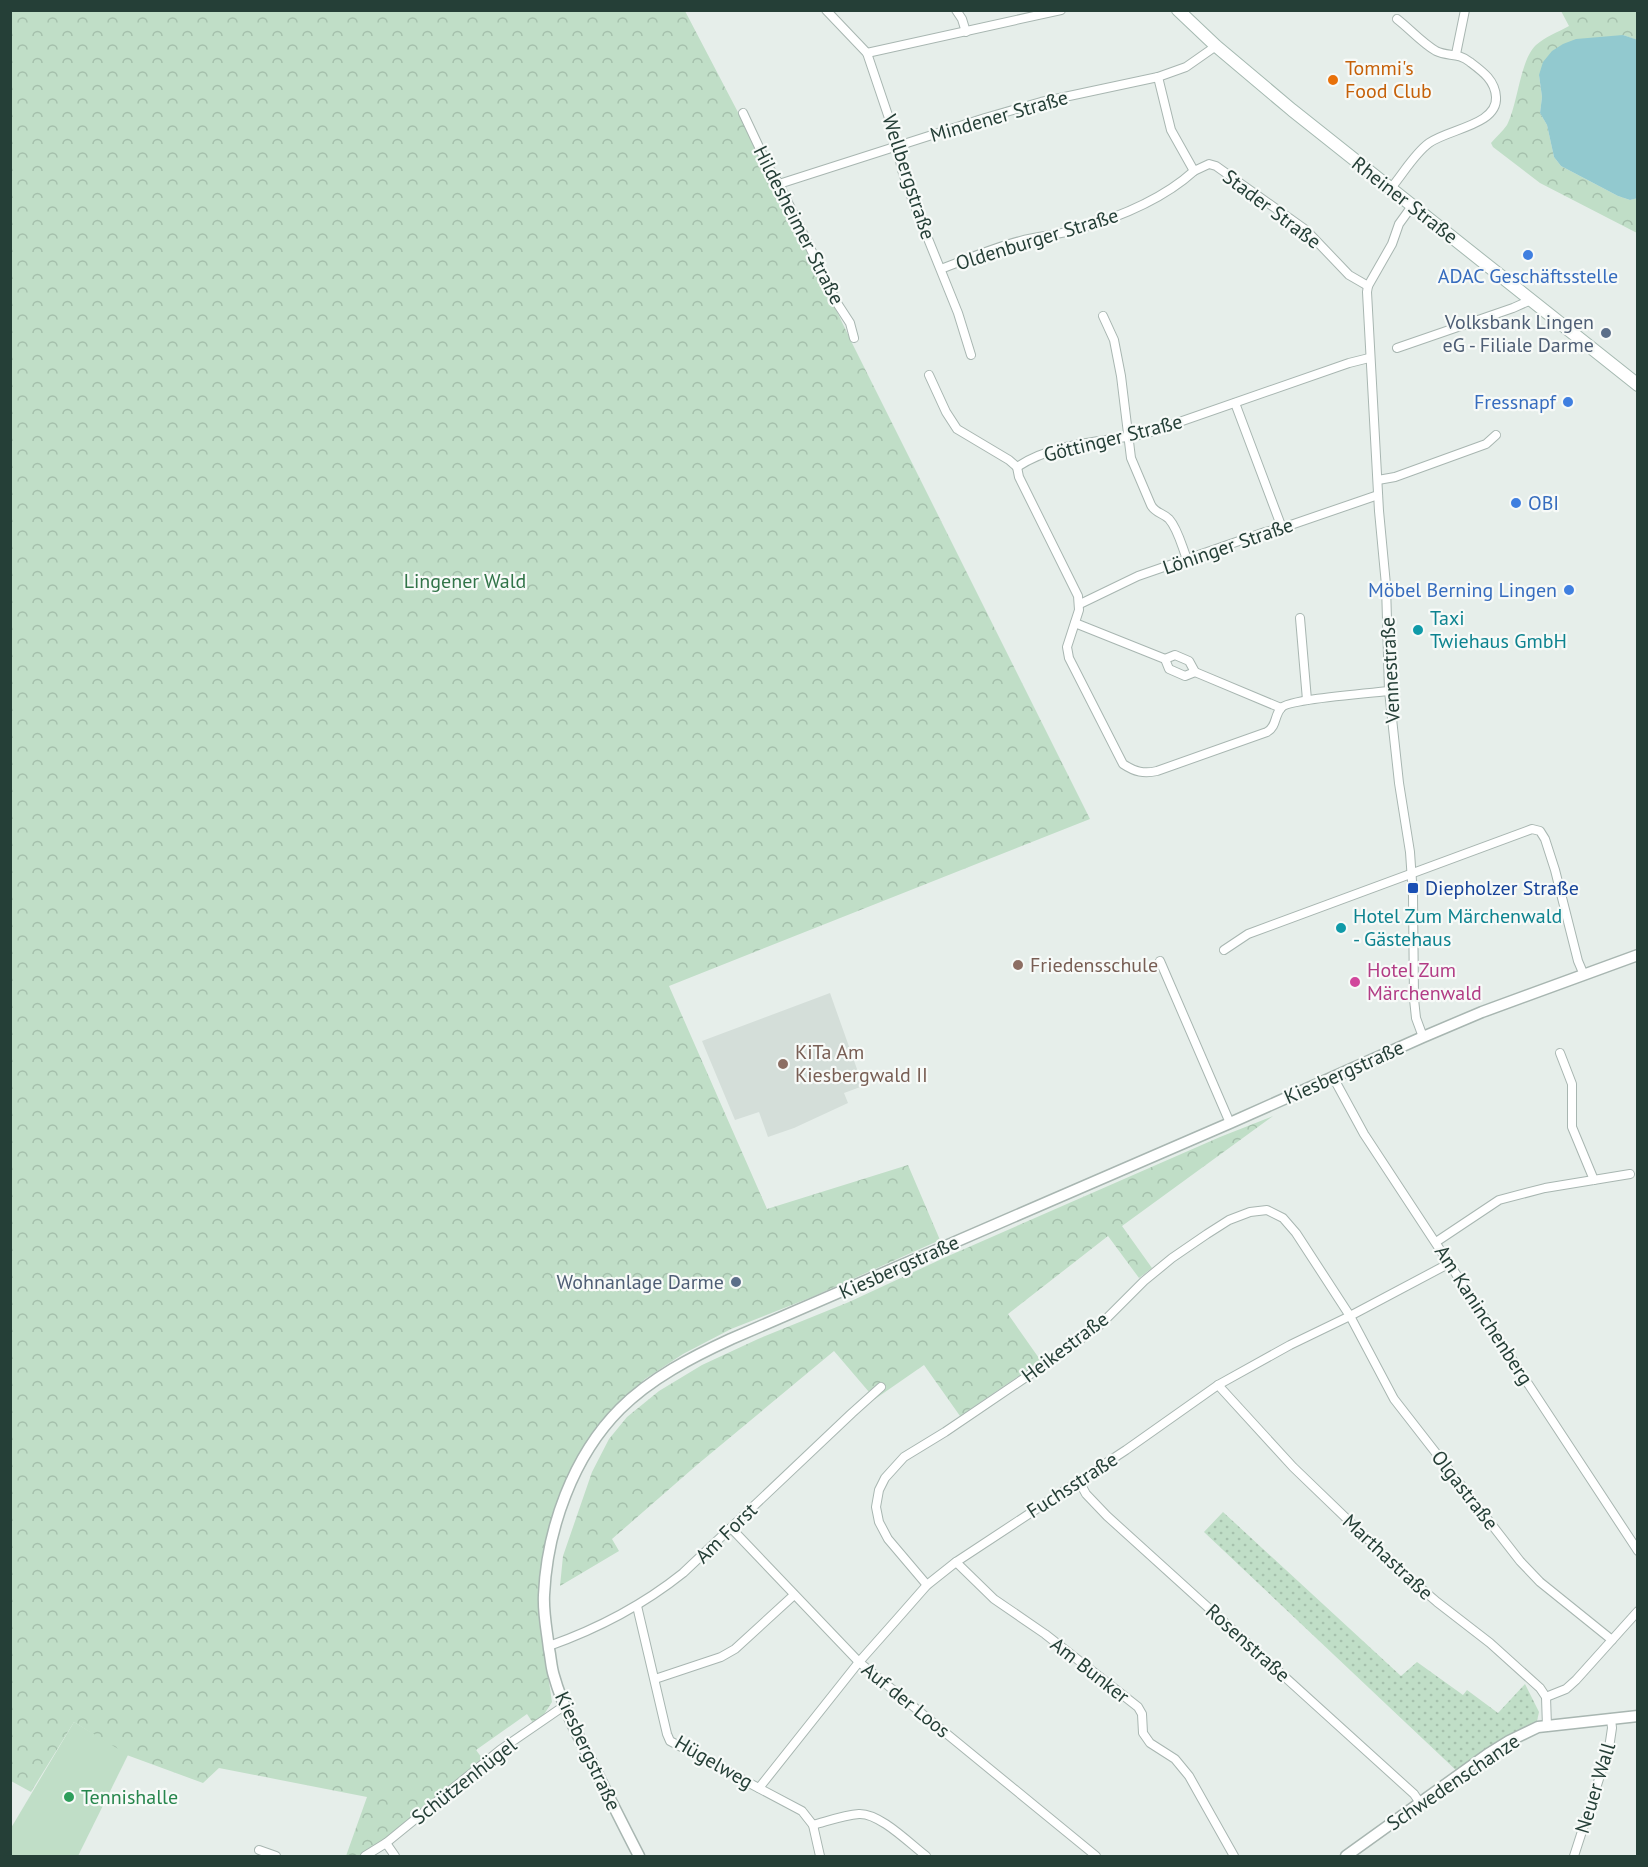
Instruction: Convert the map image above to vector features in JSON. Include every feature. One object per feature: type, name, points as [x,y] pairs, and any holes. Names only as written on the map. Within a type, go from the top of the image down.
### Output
[{"type":"main road","name":"Rheiner Straße","points":[[1178,10],[1216,46],[1292,110],[1638,385]]},
{"type":"street","name":"Wellbergstraße","points":[[826,10],[867,53],[897,146],[902,170],[958,313],[971,355]]},
{"type":"street","points":[[956,10],[966,32]]},
{"type":"street","points":[[867,53],[1061,10]]},
{"type":"street","points":[[1456,54],[1465,10]]},
{"type":"street","points":[[1391,188],[1428,144],[1442,135],[1480,121],[1490,114],[1496,104],[1493,83],[1470,61],[1456,54],[1438,52],[1397,19]]},
{"type":"street","name":"Mindener Straße","points":[[779,183],[1041,102],[1158,77],[1186,67],[1216,46]]},
{"type":"street","name":"Stader Straße","points":[[1158,77],[1171,130],[1194,171],[1209,165],[1216,166],[1306,230],[1349,274],[1368,286]]},
{"type":"street","name":"Hildesheimer Straße","points":[[743,113],[837,303],[849,322],[854,338]]},
{"type":"street","name":"Oldenburger Straße","points":[[941,269],[1004,245],[1074,230],[1122,214],[1152,201],[1194,171]]},
{"type":"street","name":"Vennestraße","points":[[1412,206],[1402,219],[1367,292],[1369,358],[1386,585],[1389,691],[1412,873],[1414,999],[1416,1018],[1423,1037]]},
{"type":"street","points":[[1397,348],[1531,300]]},
{"type":"street","points":[[1103,316],[1114,340],[1131,458],[1153,509],[1167,516],[1172,522],[1187,559]]},
{"type":"street","name":"Göttinger Straße","points":[[929,375],[946,412],[957,429],[1017,467],[1035,457],[1059,449],[1114,437],[1145,434],[1369,358]]},
{"type":"street","points":[[1235,403],[1282,528]]},
{"type":"street","points":[[1378,480],[1395,477],[1486,444],[1496,435]]},
{"type":"street","points":[[1017,467],[1019,477],[1078,596],[1080,604],[1067,647],[1068,658],[1123,764],[1131,770],[1147,774],[1268,732],[1273,728],[1281,708]]},
{"type":"street","name":"Löninger Straße","points":[[1080,604],[1138,576],[1265,531],[1282,528],[1378,495]]},
{"type":"street","points":[[1300,618],[1307,700]]},
{"type":"street","points":[[1075,623],[1165,659],[1175,655],[1189,661],[1195,672],[1281,708],[1307,700],[1389,691]]},
{"type":"street","points":[[1165,659],[1168,669],[1185,676],[1195,672]]},
{"type":"street","points":[[1224,950],[1248,934],[1532,829],[1540,831],[1545,839],[1578,961],[1584,975]]},
{"type":"street","name":"Kiesbergstraße","points":[[639,1857],[564,1706],[553,1674],[544,1622],[543,1595],[548,1553],[559,1514],[573,1476],[594,1441],[620,1409],[688,1359],[731,1339],[1482,1012],[1638,955]]},
{"type":"street","points":[[1160,961],[1230,1123]]},
{"type":"street","points":[[1560,1053],[1572,1084],[1572,1127],[1594,1180]]},
{"type":"street","name":"Am Kaninchenberg","points":[[1333,1077],[1364,1134],[1638,1551]]},
{"type":"street","points":[[1436,1242],[1499,1200],[1545,1188],[1630,1174]]},
{"type":"street","name":"Heikestraße","points":[[927,1585],[888,1539],[879,1522],[876,1507],[879,1490],[885,1478],[904,1457],[945,1432],[1100,1325],[1144,1281],[1229,1220],[1250,1212],[1267,1210],[1283,1218],[1296,1233],[1350,1316]]},
{"type":"street","name":"Fuchsstraße","points":[[759,1788],[859,1662],[927,1585],[956,1562],[1218,1385],[1290,1345],[1450,1263]]},
{"type":"street","name":"Olgastraße","points":[[1350,1316],[1394,1399],[1520,1561],[1540,1582],[1612,1640]]},
{"type":"street","name":"Marthastraße","points":[[1218,1385],[1293,1467],[1401,1570],[1522,1671],[1546,1697]]},
{"type":"street","name":"Am Forst","points":[[549,1646],[576,1636],[637,1606],[660,1591],[683,1573],[881,1387]]},
{"type":"street","name":"Rosenstraße","points":[[1079,1481],[1086,1494],[1107,1516],[1414,1794],[1420,1803]]},
{"type":"street","name":"Auf der Loos","points":[[730,1528],[859,1662],[1096,1857]]},
{"type":"street","name":"Am Bunker","points":[[956,1562],[994,1599],[1045,1634],[1138,1707],[1142,1714],[1143,1733],[1150,1743],[1175,1759],[1189,1776],[1234,1857]]},
{"type":"street","points":[[655,1679],[721,1657],[743,1642],[794,1595]]},
{"type":"street","name":"Hügelweg","points":[[637,1606],[670,1741],[802,1811],[813,1826]]},
{"type":"street","points":[[1547,1727],[1546,1697],[1566,1689],[1638,1611]]},
{"type":"street","name":"Schützenhügel","points":[[365,1857],[386,1843],[500,1750],[564,1706]]},
{"type":"street","name":"Schwedenschanze","points":[[1346,1857],[1509,1741],[1538,1727],[1638,1716]]},
{"type":"street","name":"Neuer Wall","points":[[1574,1857],[1609,1748],[1611,1719]]},
{"type":"street","points":[[820,1857],[813,1826],[861,1814],[885,1823],[926,1857]]},
{"type":"street","points":[[386,1843],[395,1857]]},
{"type":"street","points":[[259,1850],[276,1857]]},
{"type":"shaded area","name":"KiTa Am Kiesbergwald II","points":[[830,993],[863,1086],[844,1093],[848,1103],[794,1128],[768,1137],[759,1112],[735,1120],[702,1041]]},
{"type":"green space","name":"Lingener Wald","points":[[11,11],[685,11],[775,183],[853,345],[1090,819],[669,986],[767,1209],[908,1165],[940,1240],[812,1297],[731,1329],[683,1354],[645,1379],[615,1406],[589,1441],[561,1504],[540,1621],[552,1702],[543,1716],[533,1723],[527,1714],[476,1750],[482,1758],[398,1831],[363,1856],[346,1856],[367,1797],[219,1768],[203,1783],[124,1754],[74,1722],[31,1792],[11,1781]]},
{"type":"green space","points":[[1561,11],[1637,11],[1637,40],[1623,35],[1539,75],[1542,97],[1540,113],[1547,125],[1554,157],[1561,166],[1618,196],[1630,200],[1637,198],[1637,233],[1540,183],[1493,147],[1491,143],[1507,125],[1511,116],[1526,61],[1531,52],[1543,40],[1569,26]]},
{"type":"green space","points":[[1273,1116],[1122,1226],[1152,1268],[1139,1278],[1108,1236],[1008,1314],[1041,1361],[960,1416],[924,1365],[875,1399],[834,1351],[612,1539],[619,1551],[560,1586],[563,1556],[592,1472],[609,1439],[627,1417],[659,1391],[702,1365],[758,1339],[849,1302],[946,1257]]},
{"type":"green space","points":[[1223,1512],[1401,1676],[1417,1662],[1463,1695],[1467,1690],[1498,1713],[1525,1684],[1539,1712],[1537,1721],[1527,1732],[1459,1773],[1204,1532]]},
{"type":"green space","name":"Tennishalle","points":[[74,1722],[128,1755],[78,1856],[11,1856],[11,1828]]},
{"type":"water","points":[[1623,35],[1638,40],[1638,198],[1630,200],[1561,166],[1554,157],[1547,125],[1540,113],[1542,97],[1539,75],[1543,62],[1552,51],[1576,39]]},
{"type":"place","name":"Tommi's Food Club","points":[[1333,80]]},
{"type":"place","name":"ADAC Geschäftsstelle","points":[[1528,255]]},
{"type":"place","name":"Volksbank Lingen eG - Filiale Darme","points":[[1606,333]]},
{"type":"place","name":"Fressnapf","points":[[1568,402]]},
{"type":"place","name":"OBI","points":[[1516,503]]},
{"type":"place","name":"Möbel Berning Lingen","points":[[1569,590]]},
{"type":"place","name":"Taxi Twiehaus GmbH","points":[[1418,630]]},
{"type":"place","name":"Diepholzer Straße","points":[[1413,888]]},
{"type":"place","name":"Hotel Zum Märchenwald - Gästehaus","points":[[1341,928]]},
{"type":"place","name":"Friedensschule","points":[[1018,965]]},
{"type":"place","name":"Hotel Zum Märchenwald","points":[[1355,982]]},
{"type":"place","name":"KiTa Am Kiesbergwald II","points":[[783,1064]]},
{"type":"place","name":"Wohnanlage Darme","points":[[736,1282]]},
{"type":"place","name":"Tennishalle","points":[[69,1797]]}]
